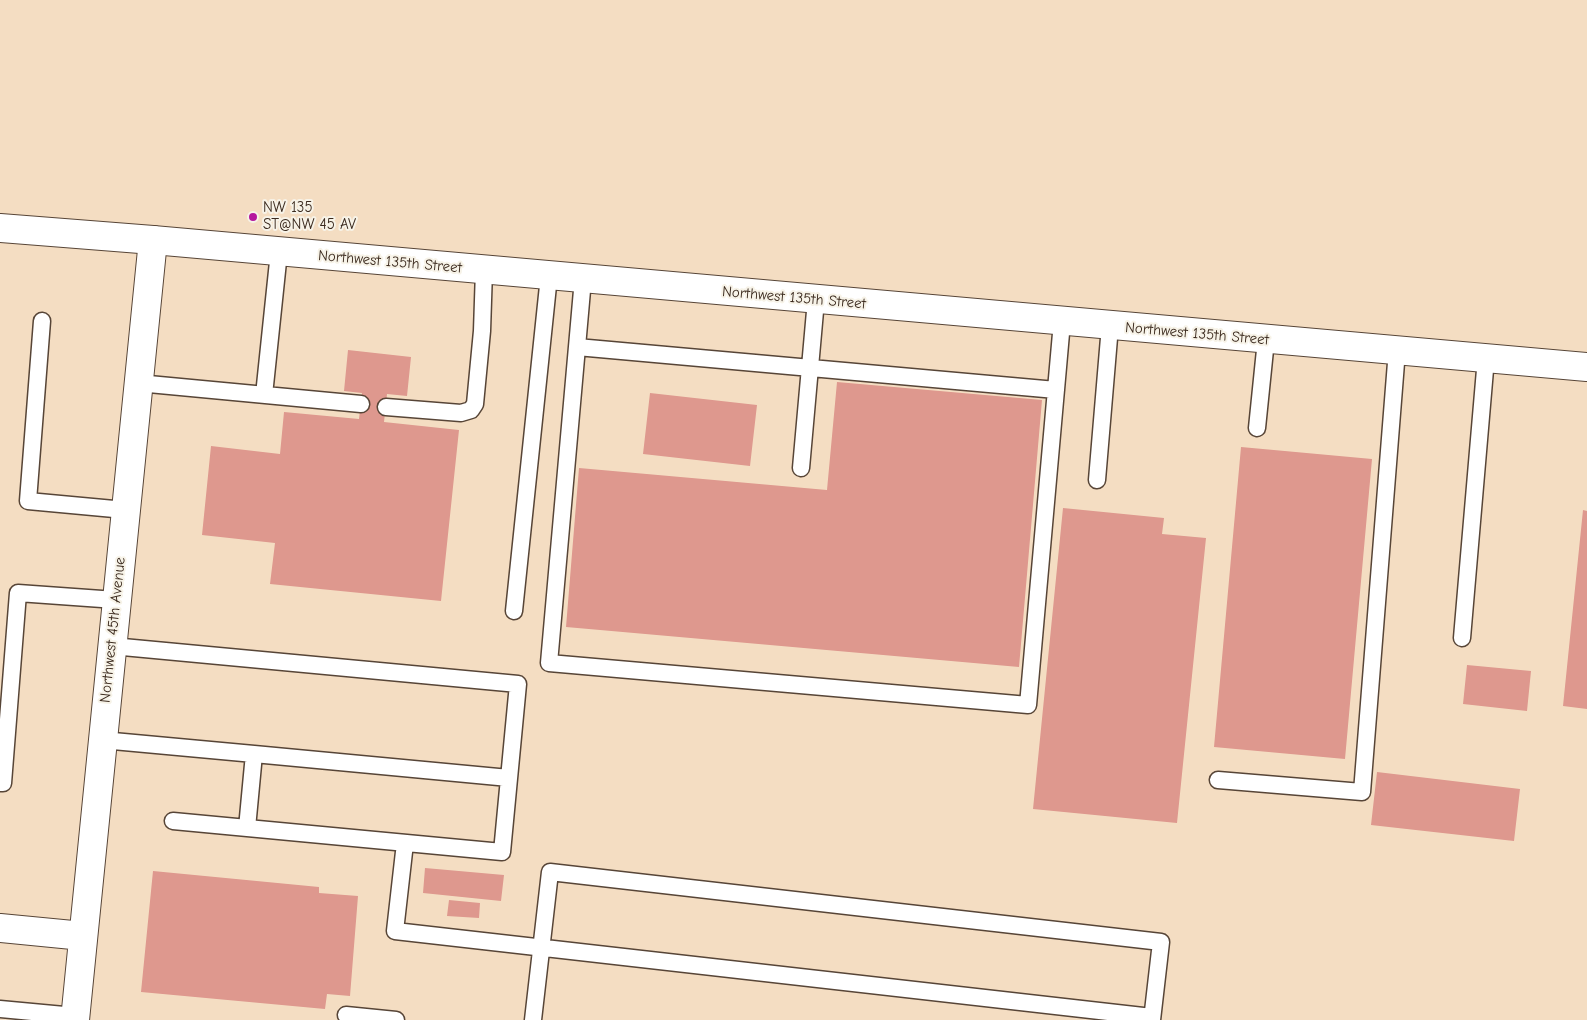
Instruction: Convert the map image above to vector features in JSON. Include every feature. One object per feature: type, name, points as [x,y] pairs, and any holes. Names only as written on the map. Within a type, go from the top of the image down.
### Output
[{"type":"main road","name":"Northwest 135th Street","points":[[0,228],[1587,367]]},
{"type":"main road","name":"Northwest 45th Avenue","points":[[75,1018],[154,240]]},
{"type":"main road","points":[[0,928],[83,936]]},
{"type":"lane","points":[[264,395],[279,252]]},
{"type":"lane","points":[[386,406],[461,413],[471,410],[475,404],[482,331],[484,270]]},
{"type":"lane","points":[[514,611],[549,276]]},
{"type":"lane","points":[[583,279],[549,663],[1028,705],[1062,322]]},
{"type":"lane","points":[[801,468],[816,300]]},
{"type":"lane","points":[[42,321],[28,501],[126,510]]},
{"type":"lane","points":[[1097,480],[1110,326]]},
{"type":"lane","points":[[1257,428],[1266,340]]},
{"type":"lane","points":[[577,347],[1056,390]]},
{"type":"lane","points":[[1218,780],[1362,792],[1396,350]]},
{"type":"lane","points":[[1462,638],[1486,358]]},
{"type":"lane","points":[[138,383],[361,404]]},
{"type":"lane","points":[[0,783],[3,784],[18,593],[116,600]]},
{"type":"lane","points":[[112,646],[518,684],[502,852],[173,821]]},
{"type":"lane","points":[[102,740],[509,778]]},
{"type":"lane","points":[[247,828],[254,754]]},
{"type":"lane","points":[[405,843],[395,930],[541,948],[1152,1019],[1161,942],[550,872],[541,948],[533,1020]]},
{"type":"lane","points":[[0,1009],[75,1018]]},
{"type":"lane","points":[[346,1015],[396,1020]]},
{"type":"building","points":[[348,350],[411,357],[407,396],[387,394],[384,422],[459,430],[441,601],[270,584],[275,543],[202,535],[211,446],[280,454],[284,412],[359,419],[362,393],[344,391]]},
{"type":"building","points":[[837,382],[1042,400],[1019,667],[566,627],[579,468],[827,490]]},
{"type":"building","points":[[650,393],[757,405],[750,466],[643,454]]},
{"type":"building","points":[[1241,447],[1372,459],[1345,759],[1214,747]]},
{"type":"building","points":[[1063,508],[1164,518],[1162,534],[1206,538],[1177,823],[1033,809]]},
{"type":"building","points":[[1583,510],[1587,511],[1587,709],[1563,706]]},
{"type":"building","points":[[1467,665],[1531,671],[1527,711],[1463,704]]},
{"type":"building","points":[[1377,772],[1520,789],[1514,841],[1371,825]]},
{"type":"building","points":[[425,868],[504,875],[501,901],[423,893]]},
{"type":"building","points":[[153,871],[319,887],[319,893],[358,896],[350,996],[327,994],[325,1009],[141,992]]},
{"type":"building","points":[[449,900],[480,903],[479,918],[447,916]]},
{"type":"place","name":"NW 135 ST@NW 45 AV","points":[[253,217]]}]
